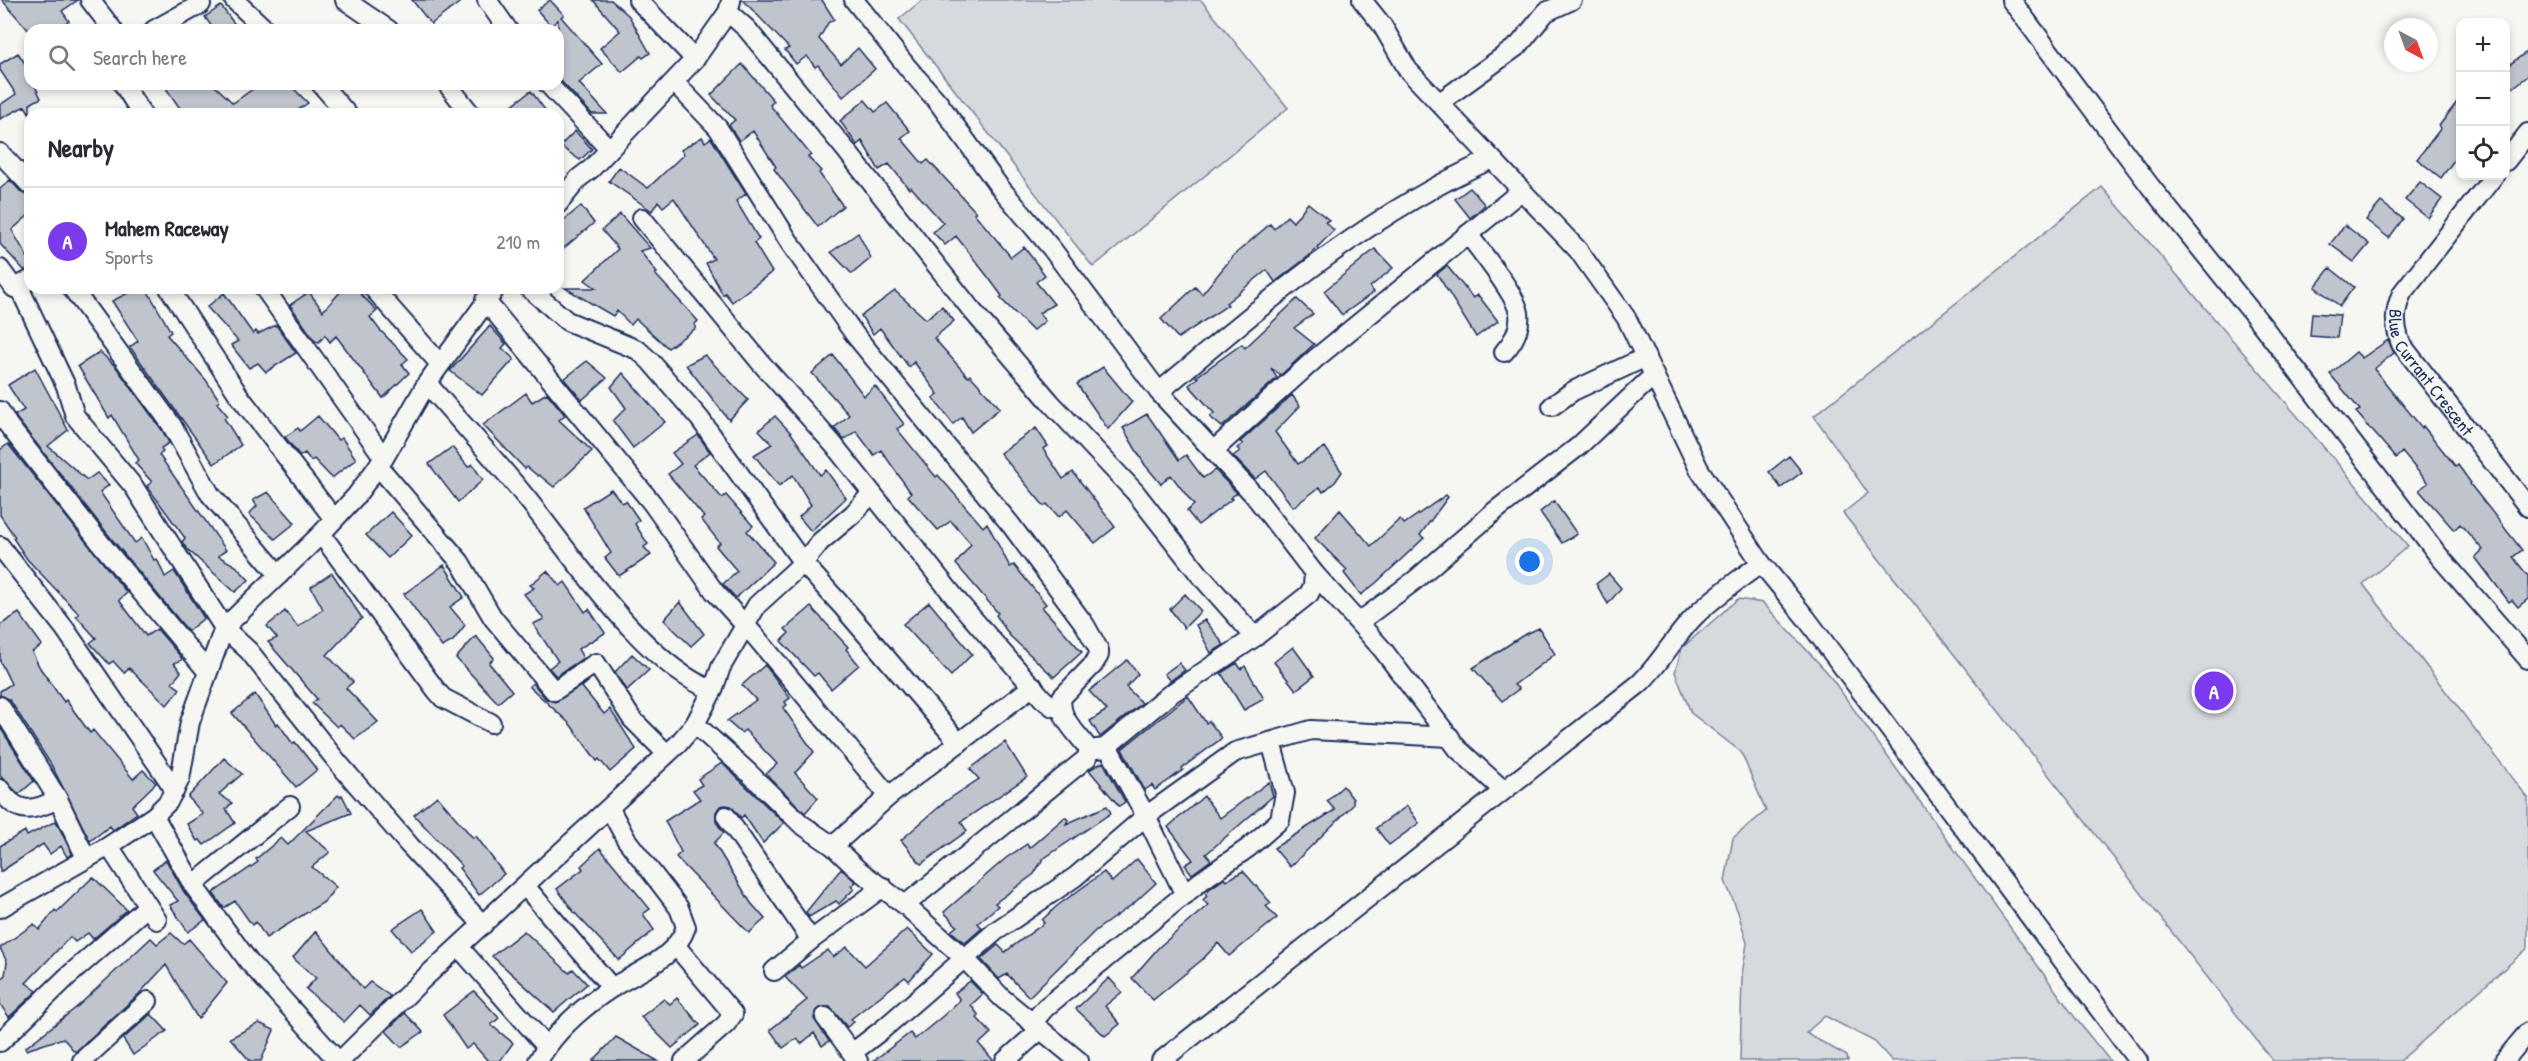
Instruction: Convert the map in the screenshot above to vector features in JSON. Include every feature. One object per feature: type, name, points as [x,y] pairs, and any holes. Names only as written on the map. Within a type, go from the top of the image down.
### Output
[{"type":"street","points":[[90,0],[108,24]]},
{"type":"street","points":[[234,0],[260,24]]},
{"type":"street","points":[[345,0],[380,24]]},
{"type":"street","points":[[487,0],[504,24]]},
{"type":"street","points":[[638,0],[695,59]]},
{"type":"street","points":[[854,0],[938,102],[998,185],[1052,249],[1159,392],[1254,495],[1314,573],[1359,622],[1458,749],[1503,790]]},
{"type":"street","points":[[1362,0],[1382,25],[1408,70],[1578,250],[1628,319],[1699,469],[1761,563],[1806,618],[2138,1061]]},
{"type":"street","points":[[1440,102],[1519,45],[1546,12],[1572,0]]},
{"type":"street","points":[[2011,0],[2150,186],[2262,325],[2439,556],[2528,659]]},
{"type":"street","points":[[164,24],[202,1]]},
{"type":"street","points":[[564,197],[579,178],[591,169],[695,59],[730,6],[970,308],[1051,403],[1135,492],[1200,575],[1255,636]]},
{"type":"street","points":[[674,81],[718,128],[790,243],[855,335],[1011,525],[1085,625],[1100,655],[1062,697],[1063,715],[1097,749],[1146,816],[1185,895]]},
{"type":"street","points":[[127,90],[138,108]]},
{"type":"street","points":[[326,90],[342,108]]},
{"type":"street","points":[[452,90],[466,108]]},
{"type":"street","points":[[554,90],[609,149]]},
{"type":"street","points":[[2510,155],[2528,133]]},
{"type":"street","points":[[0,153],[24,179]]},
{"type":"street","points":[[1159,392],[1257,310],[1358,233],[1437,184],[1492,159]]},
{"type":"street","name":"Blue Currant Crescent","points":[[2491,180],[2402,293],[2397,305],[2395,323],[2402,344],[2528,507]]},
{"type":"street","points":[[1213,451],[1315,359],[1521,191]]},
{"type":"street","points":[[642,218],[761,363],[833,444],[961,605],[1049,704],[1061,708]]},
{"type":"street","points":[[1468,234],[1508,291],[1519,312],[1516,335],[1504,352]]},
{"type":"street","points":[[0,269],[14,288],[24,284]]},
{"type":"street","points":[[28,294],[66,386],[75,416],[134,487],[224,628],[249,651],[340,765],[483,925]]},
{"type":"street","points":[[76,294],[171,424],[210,494],[279,574]]},
{"type":"street","points":[[173,294],[240,397],[334,519]]},
{"type":"street","points":[[268,294],[381,462],[460,562],[493,618],[554,691],[596,663],[632,719],[667,754]]},
{"type":"street","points":[[378,294],[440,364]]},
{"type":"street","points":[[0,908],[109,846],[154,816],[168,802],[180,780],[190,722],[224,628],[321,534],[356,496],[381,462],[427,383],[490,294],[652,503],[714,591],[744,627],[755,636],[889,796]]},
{"type":"street","points":[[536,294],[567,321],[638,350],[650,361],[700,419],[803,563],[959,743]]},
{"type":"street","points":[[1552,406],[1573,391],[1646,357]]},
{"type":"street","points":[[1359,622],[1414,581],[1495,511],[1579,446],[1654,375]]},
{"type":"street","points":[[427,383],[527,499],[607,601],[652,649],[682,675],[699,685],[714,690]]},
{"type":"street","points":[[0,411],[102,545],[207,670]]},
{"type":"street","points":[[154,816],[193,885],[249,962],[339,1061],[667,754],[695,724],[714,690],[721,667],[757,605],[803,563],[820,543],[853,514],[871,494]]},
{"type":"street","points":[[321,534],[443,698],[490,723]]},
{"type":"street","points":[[0,546],[65,628],[175,790]]},
{"type":"street","points":[[1161,1061],[1639,684],[1660,662],[1675,638],[1696,615],[1761,563]]},
{"type":"street","points":[[905,905],[1097,749],[1169,695],[1255,636],[1309,594],[1313,586],[1314,573]]},
{"type":"street","points":[[833,846],[889,796],[1033,686]]},
{"type":"street","points":[[0,706],[58,799],[86,858]]},
{"type":"street","points":[[695,724],[801,824],[833,846],[857,869],[905,905],[964,958],[1002,998],[1079,1061]]},
{"type":"street","points":[[825,1017],[855,1057],[883,1029],[996,932],[1075,877],[1146,816],[1234,752],[1311,730],[1450,737]]},
{"type":"street","points":[[1005,1061],[1036,1026],[1046,1007],[1185,895],[1248,848],[1280,820],[1285,793],[1271,742]]},
{"type":"street","points":[[0,789],[7,799],[19,808],[42,807],[58,799]]},
{"type":"street","points":[[193,885],[290,806]]},
{"type":"street","points":[[459,947],[542,1054],[564,1027],[612,988],[676,946],[686,927],[684,917],[662,883],[626,839],[610,809]]},
{"type":"street","points":[[726,816],[812,940]]},
{"type":"street","points":[[0,1042],[75,969],[153,913],[109,846]]},
{"type":"street","points":[[525,886],[612,988]]},
{"type":"street","points":[[774,971],[883,887]]},
{"type":"street","points":[[676,946],[733,1014],[726,1024],[684,1061]]},
{"type":"street","points":[[82,1061],[148,1001]]},
{"type":"street","points":[[2504,1061],[2528,1032]]},
{"type":"shaded area","points":[[922,0],[1201,0],[1288,108],[1093,267],[899,19]]},
{"type":"shaded area","points":[[2102,187],[2408,546],[2363,584],[2528,798],[2528,948],[2400,1061],[2273,1061],[1843,513],[1868,493],[1814,416]]},
{"type":"shaded area","points":[[1738,599],[1763,603],[1827,672],[2076,1019],[2110,1061],[1936,1061],[1934,1059],[1892,1061],[1875,1042],[1825,1016],[1806,1033],[1847,1056],[1848,1061],[1740,1061],[1742,975],[1747,943],[1738,912],[1725,881],[1733,838],[1766,811],[1741,752],[1691,713],[1675,672],[1682,648]]},
{"type":"building","points":[[2,0],[78,0],[62,11],[69,21],[64,24],[24,25]]},
{"type":"building","points":[[412,0],[463,0],[431,24]]},
{"type":"building","points":[[550,0],[564,15],[561,17],[602,64],[579,83],[607,114],[592,114],[564,84],[564,24],[558,24],[558,20],[549,24],[537,10]]},
{"type":"building","points":[[593,0],[611,0],[629,16],[650,53],[643,58],[641,56],[622,72],[600,48],[620,31]]},
{"type":"building","points":[[743,0],[822,0],[834,19],[828,23],[819,39],[841,64],[858,48],[875,69],[843,97],[818,65],[815,67],[807,56],[796,64],[785,50],[789,48]]},
{"type":"building","points":[[221,6],[234,24],[210,24],[205,17]]},
{"type":"building","points":[[2528,51],[2528,76],[2510,90],[2510,72],[2510,64]]},
{"type":"building","points":[[18,53],[24,62],[24,90],[37,90],[41,98],[30,104],[30,108],[25,106],[0,119],[0,105],[16,94],[0,70],[0,64]]},
{"type":"building","points":[[742,64],[774,101],[770,105],[811,155],[808,157],[821,171],[819,173],[843,206],[818,227],[774,169],[776,167],[753,131],[739,141],[729,125],[735,120],[711,95]]},
{"type":"building","points":[[167,90],[219,90],[233,103],[251,90],[295,90],[308,103],[301,108],[180,108]]},
{"type":"building","points":[[531,91],[544,108],[508,108]]},
{"type":"building","points":[[865,100],[875,112],[887,103],[910,131],[901,138],[923,164],[928,160],[976,212],[974,213],[1011,257],[1024,247],[1045,275],[1036,282],[1054,304],[1039,313],[1045,321],[1033,331],[1000,298],[1002,296],[956,236],[945,245],[933,232],[943,223],[911,187],[909,189],[889,164],[879,170],[862,141],[857,145],[840,121]]},
{"type":"building","points":[[2456,103],[2456,157],[2441,178],[2417,159],[2441,128],[2439,126]]},
{"type":"building","points":[[575,131],[592,149],[580,160],[564,149],[564,142]]},
{"type":"building","points":[[702,137],[705,142],[711,138],[746,194],[736,201],[759,239],[754,243],[772,272],[732,302],[725,293],[723,295],[706,263],[714,259],[674,198],[663,207],[658,201],[652,211],[609,181],[619,167],[648,188],[684,154],[681,150]]},
{"type":"building","points":[[10,180],[24,194],[24,219],[12,230],[24,251],[24,270],[0,244],[0,189]]},
{"type":"building","points":[[2420,182],[2442,199],[2428,218],[2405,200]]},
{"type":"building","points":[[1470,188],[1485,205],[1470,218],[1455,199]]},
{"type":"building","points":[[2381,202],[2403,219],[2389,238],[2366,220]]},
{"type":"building","points":[[1308,203],[1329,220],[1325,222],[1334,230],[1309,256],[1275,282],[1267,270],[1226,303],[1228,305],[1178,338],[1161,319],[1195,287],[1202,294],[1234,255],[1270,224],[1274,229],[1287,216],[1293,222]]},
{"type":"building","points":[[581,206],[594,223],[564,248],[564,220]]},
{"type":"building","points":[[620,214],[650,248],[640,251],[657,273],[655,274],[698,321],[694,325],[696,328],[668,348],[636,319],[631,325],[617,311],[613,316],[565,288],[596,288],[585,280],[618,249],[602,230]]},
{"type":"building","points":[[2345,225],[2369,244],[2354,262],[2330,244]]},
{"type":"building","points":[[858,233],[871,258],[852,274],[831,252]]},
{"type":"building","points":[[1375,249],[1393,268],[1370,287],[1374,292],[1342,315],[1324,291]]},
{"type":"building","points":[[1447,266],[1473,298],[1478,295],[1498,321],[1476,337],[1437,274]]},
{"type":"building","points":[[2330,268],[2354,287],[2340,306],[2315,287]]},
{"type":"building","points":[[895,291],[926,319],[942,306],[954,321],[934,338],[968,377],[970,375],[1000,408],[971,432],[962,417],[953,424],[933,398],[938,394],[914,362],[909,367],[880,328],[873,334],[861,316]]},
{"type":"building","points":[[126,294],[149,294],[171,332],[167,335],[206,380],[220,401],[217,403],[228,416],[224,418],[241,445],[214,464],[130,347],[138,341],[112,301]]},
{"type":"building","points":[[225,294],[253,334],[256,331],[258,334],[276,325],[296,353],[266,372],[258,363],[249,368],[231,345],[238,341],[207,307]]},
{"type":"building","points":[[306,294],[310,294],[323,311],[339,294],[361,294],[377,311],[370,317],[408,359],[402,364],[409,373],[383,398],[336,336],[330,342],[325,335],[319,342],[315,341],[290,305]]},
{"type":"building","points":[[1297,299],[1313,314],[1294,328],[1314,344],[1281,375],[1271,368],[1277,378],[1222,427],[1210,417],[1214,413],[1189,385],[1198,378],[1196,377],[1242,344],[1245,348]]},
{"type":"building","points":[[2312,313],[2340,315],[2337,338],[2310,336]]},
{"type":"building","points":[[490,326],[506,344],[502,348],[514,359],[482,395],[450,371]]},
{"type":"building","points":[[2388,340],[2394,353],[2374,369],[2456,467],[2458,465],[2470,484],[2522,550],[2513,557],[2528,576],[2528,599],[2518,607],[2512,600],[2509,602],[2475,557],[2483,550],[2460,524],[2454,530],[2419,490],[2428,483],[2402,452],[2396,458],[2356,412],[2360,410],[2330,374],[2356,352],[2362,358]]},
{"type":"building","points":[[100,352],[116,367],[162,430],[169,443],[161,448],[163,452],[159,455],[226,550],[218,556],[236,566],[249,580],[235,592],[182,542],[185,538],[147,486],[152,482],[135,463],[139,460],[112,415],[109,418],[78,366]]},
{"type":"building","points":[[705,355],[748,400],[729,420],[686,365]]},
{"type":"building","points":[[833,355],[864,396],[875,386],[904,424],[897,429],[936,477],[938,475],[983,527],[987,523],[1010,567],[1014,565],[1046,604],[1042,607],[1082,652],[1054,677],[1010,636],[996,615],[998,613],[956,564],[971,544],[951,521],[938,530],[908,496],[911,493],[881,450],[874,455],[856,431],[844,440],[834,428],[849,415],[812,373]]},
{"type":"building","points":[[587,361],[607,378],[582,400],[564,379]]},
{"type":"building","points":[[1103,367],[1132,402],[1108,429],[1077,384]]},
{"type":"building","points":[[35,368],[68,430],[48,446],[87,480],[97,473],[109,485],[100,492],[135,543],[142,538],[154,560],[157,559],[165,577],[174,571],[204,618],[188,631],[17,419],[15,415],[24,410],[8,385]]},
{"type":"building","points":[[623,373],[665,422],[633,448],[613,421],[626,408],[611,387]]},
{"type":"building","points":[[526,393],[532,402],[547,393],[565,415],[559,420],[592,451],[554,487],[527,467],[525,469],[483,425]]},
{"type":"building","points":[[1292,395],[1300,406],[1275,432],[1298,464],[1325,447],[1342,472],[1335,482],[1323,492],[1320,487],[1293,507],[1266,471],[1255,479],[1233,456],[1240,451],[1237,448],[1243,444],[1240,442]]},
{"type":"building","points":[[1147,414],[1179,460],[1186,455],[1203,478],[1215,470],[1237,493],[1198,525],[1187,511],[1194,505],[1171,475],[1161,484],[1145,465],[1123,428]]},
{"type":"building","points":[[318,416],[338,440],[342,438],[356,459],[332,478],[314,459],[311,461],[305,453],[300,456],[285,437],[298,428],[300,431]]},
{"type":"building","points":[[775,416],[791,433],[820,475],[826,470],[846,498],[811,531],[799,517],[811,505],[793,475],[779,486],[754,455],[772,444],[759,430]]},
{"type":"building","points":[[1036,428],[1048,446],[1043,449],[1063,479],[1073,472],[1115,527],[1095,543],[1067,510],[1059,517],[1047,504],[1044,506],[1000,453]]},
{"type":"building","points":[[698,435],[710,452],[693,465],[722,498],[726,495],[753,526],[747,531],[774,562],[736,598],[723,584],[737,571],[716,546],[720,543],[701,519],[704,517],[668,474],[681,464],[672,453]]},
{"type":"building","points":[[8,444],[127,593],[119,600],[146,636],[157,629],[181,657],[182,660],[174,663],[181,672],[172,683],[180,689],[167,705],[129,668],[124,673],[113,661],[109,664],[90,643],[96,638],[76,616],[79,614],[27,559],[13,538],[15,537],[0,515],[0,450]]},
{"type":"building","points":[[452,447],[468,467],[472,464],[483,480],[458,502],[429,464]]},
{"type":"building","points":[[1789,456],[1802,472],[1781,488],[1769,472]]},
{"type":"building","points":[[611,489],[622,503],[626,501],[639,520],[635,524],[648,544],[644,547],[651,555],[619,576],[605,558],[611,553],[583,507]]},
{"type":"building","points":[[268,492],[295,523],[275,539],[249,514],[257,506],[253,500]]},
{"type":"building","points":[[1446,495],[1448,497],[1420,535],[1424,538],[1361,595],[1344,573],[1347,570],[1315,538],[1340,510],[1371,546],[1400,519],[1404,524]]},
{"type":"building","points":[[1554,501],[1577,534],[1562,543],[1540,512]]},
{"type":"building","points":[[391,512],[412,535],[388,558],[366,535]]},
{"type":"building","points":[[444,565],[464,597],[450,607],[465,625],[453,641],[442,647],[404,594]]},
{"type":"building","points":[[547,571],[560,586],[565,582],[585,612],[589,609],[605,633],[578,649],[583,658],[556,676],[549,668],[558,661],[533,624],[544,619],[524,594],[534,588],[530,585]]},
{"type":"building","points":[[332,573],[362,618],[327,655],[353,682],[346,688],[378,722],[355,739],[340,724],[337,727],[312,703],[317,699],[268,642],[277,638],[267,626],[285,611],[298,627],[323,609],[311,587]]},
{"type":"building","points":[[1609,574],[1621,588],[1608,604],[1596,584]]},
{"type":"building","points":[[1185,594],[1201,611],[1184,628],[1170,609]]},
{"type":"building","points":[[680,602],[704,634],[691,646],[664,620]]},
{"type":"building","points":[[929,602],[972,654],[951,676],[903,624]]},
{"type":"building","points":[[811,607],[848,647],[846,649],[859,665],[831,689],[818,673],[814,676],[781,641],[789,633],[785,629]]},
{"type":"building","points":[[19,613],[42,645],[32,652],[40,668],[64,702],[66,700],[90,733],[93,730],[133,779],[143,770],[156,783],[132,806],[137,813],[113,830],[110,826],[90,841],[52,766],[10,700],[0,695],[0,691],[11,684],[0,661],[0,625]]},
{"type":"building","points":[[1205,620],[1224,645],[1211,653],[1196,625]]},
{"type":"building","points":[[1539,628],[1555,654],[1514,685],[1519,689],[1502,701],[1473,668],[1522,636]]},
{"type":"building","points":[[476,636],[494,658],[489,663],[512,691],[498,703],[456,658]]},
{"type":"building","points":[[1293,647],[1314,676],[1296,690],[1274,662]]},
{"type":"building","points":[[632,654],[649,670],[627,690],[615,672]]},
{"type":"building","points":[[1127,660],[1138,674],[1126,687],[1142,703],[1100,737],[1090,721],[1107,710],[1089,691]]},
{"type":"building","points":[[1179,663],[1185,670],[1170,681],[1164,674]]},
{"type":"building","points":[[1237,663],[1241,669],[1245,666],[1264,699],[1244,710],[1221,673]]},
{"type":"building","points":[[765,665],[790,698],[785,702],[787,705],[783,708],[814,752],[795,773],[818,798],[805,813],[766,774],[777,764],[745,730],[741,733],[727,721],[756,700],[742,685]]},
{"type":"building","points":[[589,681],[582,687],[604,714],[610,709],[636,749],[610,772],[599,759],[597,761],[570,724],[529,686],[533,683],[546,699],[555,702]]},
{"type":"building","points":[[255,694],[276,725],[278,723],[293,744],[295,742],[317,770],[296,787],[232,713]]},
{"type":"building","points":[[1188,696],[1206,723],[1209,721],[1222,738],[1155,790],[1152,785],[1145,790],[1122,749]]},
{"type":"building","points":[[0,727],[34,781],[19,794],[0,776]]},
{"type":"building","points":[[1005,742],[1027,777],[961,822],[967,831],[921,864],[901,840],[946,801],[979,779],[970,769]]},
{"type":"building","points":[[224,758],[242,774],[219,794],[232,803],[226,809],[235,823],[204,845],[200,840],[197,841],[187,824],[203,814],[188,797]]},
{"type":"building","points":[[1103,762],[1125,802],[1119,806],[1089,770]]},
{"type":"building","points":[[722,763],[784,823],[763,843],[744,815],[741,818],[731,806],[720,806],[716,812],[716,822],[724,833],[714,843],[751,903],[765,919],[749,933],[676,857],[681,852],[665,821],[700,799],[693,790],[702,785],[698,779]]},
{"type":"building","points":[[1269,782],[1273,796],[1206,854],[1211,860],[1192,874],[1185,865],[1193,860],[1168,827],[1204,796],[1220,818]]},
{"type":"building","points":[[1343,786],[1353,799],[1353,805],[1290,867],[1274,848],[1335,810],[1327,801]]},
{"type":"building","points":[[338,795],[340,797],[342,795],[351,813],[306,831],[330,852],[312,867],[336,887],[324,902],[266,938],[256,922],[252,925],[235,901],[224,908],[213,893],[258,862],[256,859],[281,838],[288,845]]},
{"type":"building","points":[[437,796],[473,838],[476,836],[504,874],[479,895],[459,868],[462,866],[414,815]]},
{"type":"building","points":[[1107,806],[1111,813],[1043,859],[1034,874],[995,903],[998,906],[978,923],[982,928],[965,943],[951,931],[957,926],[944,912],[1006,858],[1027,844],[1029,848],[1065,817],[1068,820],[1066,824]]},
{"type":"building","points":[[1407,806],[1419,823],[1389,845],[1376,828]]},
{"type":"building","points":[[56,821],[72,854],[67,857],[61,846],[50,854],[43,844],[0,872],[0,846],[25,831],[27,836]]},
{"type":"building","points":[[600,848],[650,909],[643,914],[654,930],[619,960],[574,912],[557,889],[583,869],[581,866]]},
{"type":"building","points":[[1137,859],[1156,883],[1133,904],[1095,931],[1029,997],[1007,974],[999,979],[981,959],[998,945],[1005,952],[1044,923],[1042,920],[1057,906],[1104,872],[1112,882]]},
{"type":"building","points":[[166,860],[184,892],[205,920],[188,932],[170,905],[178,901],[153,870]]},
{"type":"building","points":[[841,869],[856,882],[851,886],[854,889],[839,904],[836,901],[809,917],[806,912]]},
{"type":"building","points":[[1243,871],[1271,903],[1266,906],[1277,918],[1229,956],[1218,943],[1203,959],[1153,1000],[1132,978],[1159,947],[1208,905],[1203,900],[1207,896],[1205,892],[1224,879],[1226,881]]},
{"type":"building","points":[[93,877],[127,910],[93,939],[88,933],[75,942],[70,937],[26,983],[37,991],[9,1017],[0,1004],[0,981],[5,975],[7,962],[0,948],[34,924],[39,930],[55,910],[57,912]]},
{"type":"building","points":[[422,909],[437,931],[411,951],[392,929]]},
{"type":"building","points":[[907,929],[933,954],[909,981],[905,977],[851,1019],[854,1022],[847,1027],[830,1007],[819,1008],[815,1012],[814,1019],[829,1041],[822,1046],[814,1033],[801,1044],[797,1038],[783,1048],[770,1030],[807,1000],[785,977],[799,965],[801,968],[828,950],[833,957],[847,947],[865,966]]},
{"type":"building","points":[[316,931],[363,989],[370,982],[390,996],[370,1015],[360,1005],[344,1022],[306,989],[316,978],[293,958]]},
{"type":"building","points":[[524,931],[569,973],[573,969],[587,984],[554,1012],[492,956]]},
{"type":"building","points":[[171,933],[183,944],[189,939],[227,983],[198,1019],[166,965],[139,994],[75,1052],[63,1038],[26,1050],[25,1048],[77,1007],[151,938],[157,944]]},
{"type":"building","points":[[1109,978],[1122,992],[1105,1006],[1120,1024],[1105,1036],[1076,1009]]},
{"type":"building","points":[[970,981],[983,994],[971,1005],[979,1016],[977,1018],[991,1033],[979,1044],[994,1061],[873,1061],[910,1033],[915,1039],[960,1000],[955,993]]},
{"type":"building","points":[[474,991],[499,1018],[491,1025],[513,1043],[500,1061],[488,1061],[473,1044],[466,1049],[443,1015]]},
{"type":"building","points":[[677,998],[700,1025],[672,1048],[641,1017],[664,999],[670,1004]]},
{"type":"building","points":[[405,1013],[423,1032],[401,1047],[386,1031]]},
{"type":"building","points":[[151,1014],[167,1031],[133,1055],[123,1039]]},
{"type":"building","points":[[259,1023],[274,1030],[261,1061],[250,1061],[230,1038]]},
{"type":"building","points":[[616,1037],[658,1061],[593,1061]]},
{"type":"place","name":"Mahem Raceway","points":[[2214,691]]}]
